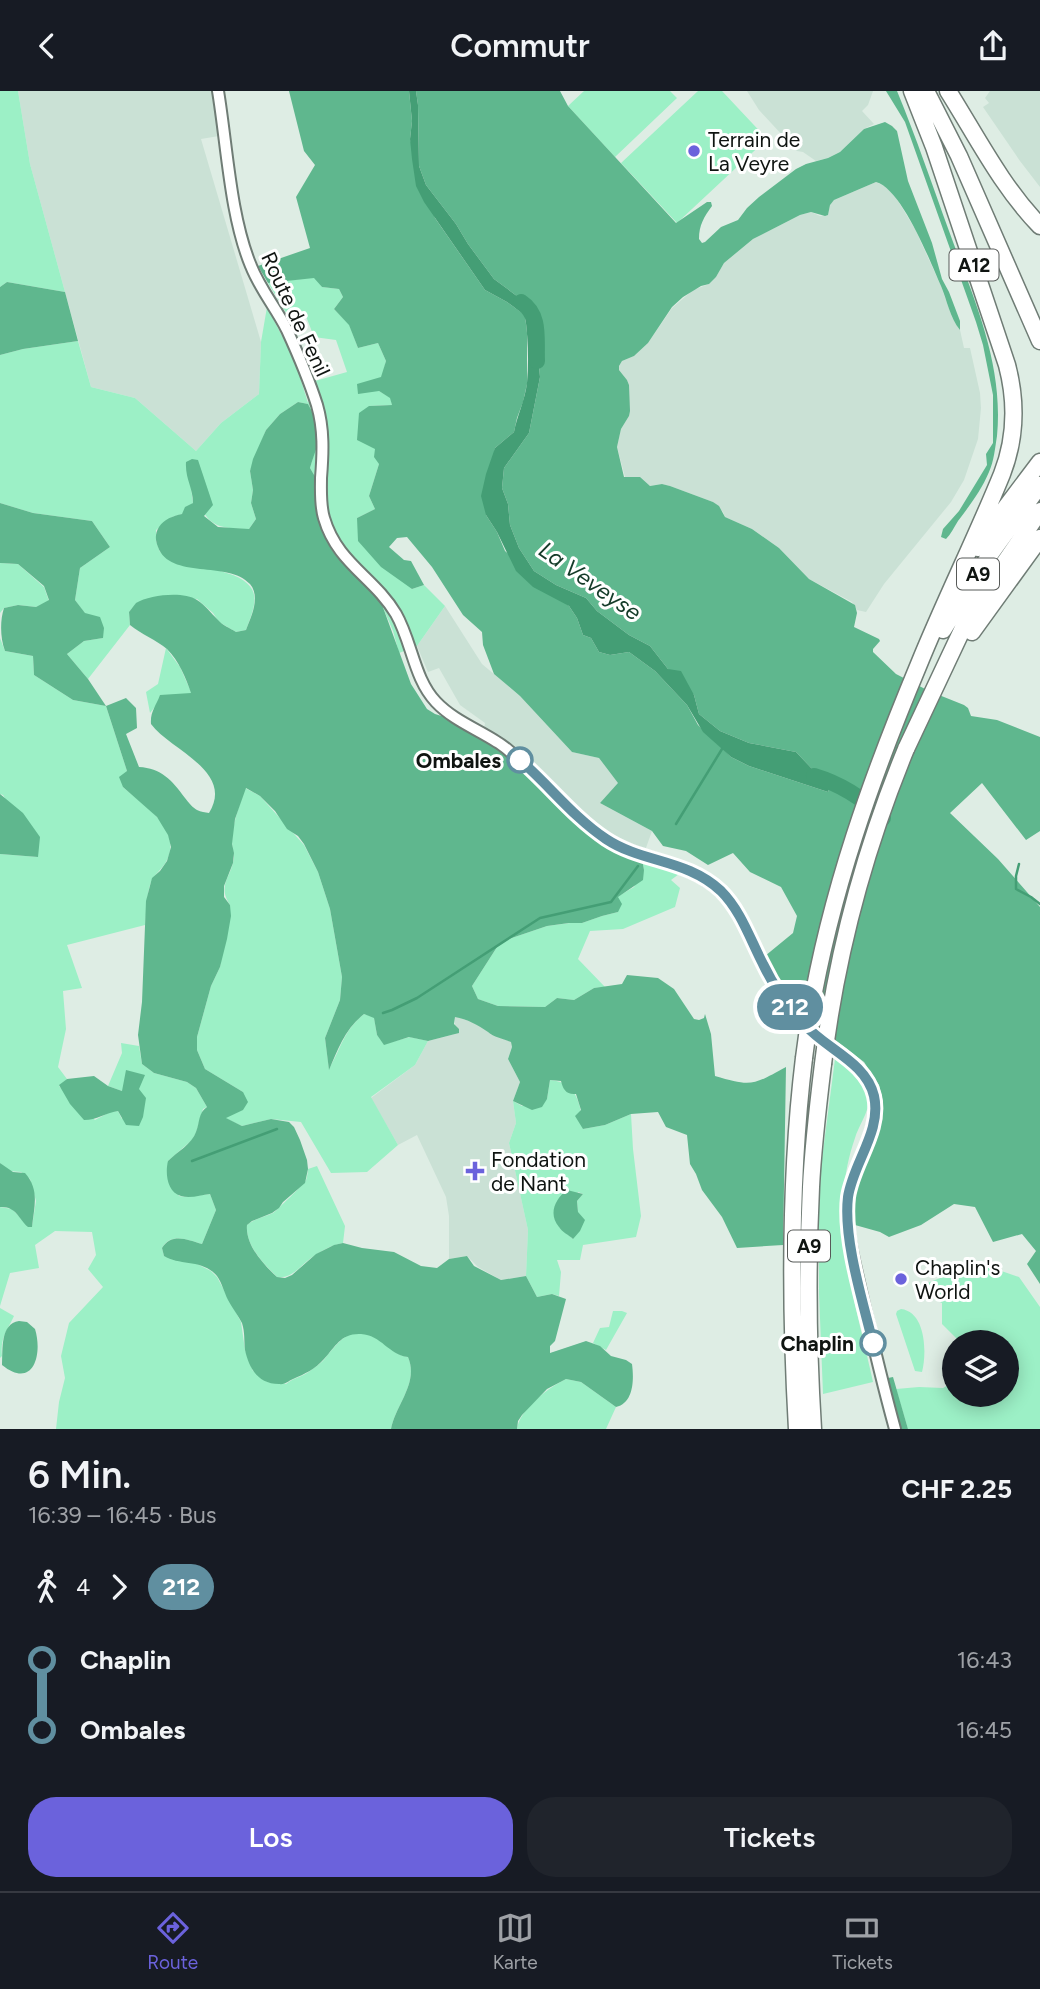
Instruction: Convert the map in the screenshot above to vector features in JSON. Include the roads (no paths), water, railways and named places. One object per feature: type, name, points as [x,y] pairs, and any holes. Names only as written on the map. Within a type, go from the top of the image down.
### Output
[{"type":"highway","name":"A12","points":[[912,91],[934,147],[1007,365],[1013,393],[1014,418],[1012,444],[1006,464],[920,666]]},
{"type":"highway","name":"A12","points":[[926,91],[959,156],[1040,341]]},
{"type":"highway","name":"A12","points":[[936,91],[959,135],[1040,315]]},
{"type":"highway","points":[[948,91],[1004,181],[1040,226]]},
{"type":"highway","points":[[920,666],[970,560],[1040,462]]},
{"type":"highway","name":"A9","points":[[797,1429],[793,1339],[795,1151],[804,1058],[818,970],[836,891],[861,813],[920,666],[1002,536],[1040,485]]},
{"type":"highway","name":"A9","points":[[813,1429],[809,1336],[812,1168],[835,984],[852,905],[875,828],[905,750],[963,628],[1040,511]]},
{"type":"highway","points":[[942,677],[979,620],[1040,538]]},
{"type":"street","name":"Route de Fenil","points":[[218,91],[243,244],[252,269],[286,330],[307,377],[322,426],[320,505],[324,521],[341,554],[393,610],[428,691],[447,712],[495,740],[518,758],[590,827],[607,839],[625,849],[690,870],[721,891],[742,919],[777,991],[807,1028],[855,1065],[872,1087],[874,1120],[854,1173],[848,1198],[848,1220],[852,1253],[895,1429]]},
{"type":"waterway","name":"La Veveyse","points":[[521,302],[535,321],[537,361]]},
{"type":"waterway","points":[[676,824],[722,749]]},
{"type":"waterway","name":"La Veveyse","points":[[814,776],[851,793],[883,818]]},
{"type":"waterway","points":[[1019,864],[1016,889],[1040,904]]},
{"type":"waterway","points":[[383,1013],[417,998],[540,918],[611,902],[638,866]]},
{"type":"waterway","points":[[192,1161],[277,1129]]},
{"type":"place","name":"Terrain de La Veyre","points":[[694,151]]},
{"type":"place","name":"Ombales","points":[[520,760]]},
{"type":"place","name":"Fondation de Nant","points":[[475,1171]]},
{"type":"place","name":"Chaplin's World","points":[[901,1279]]},
{"type":"place","name":"Chaplin","points":[[873,1343]]}]
